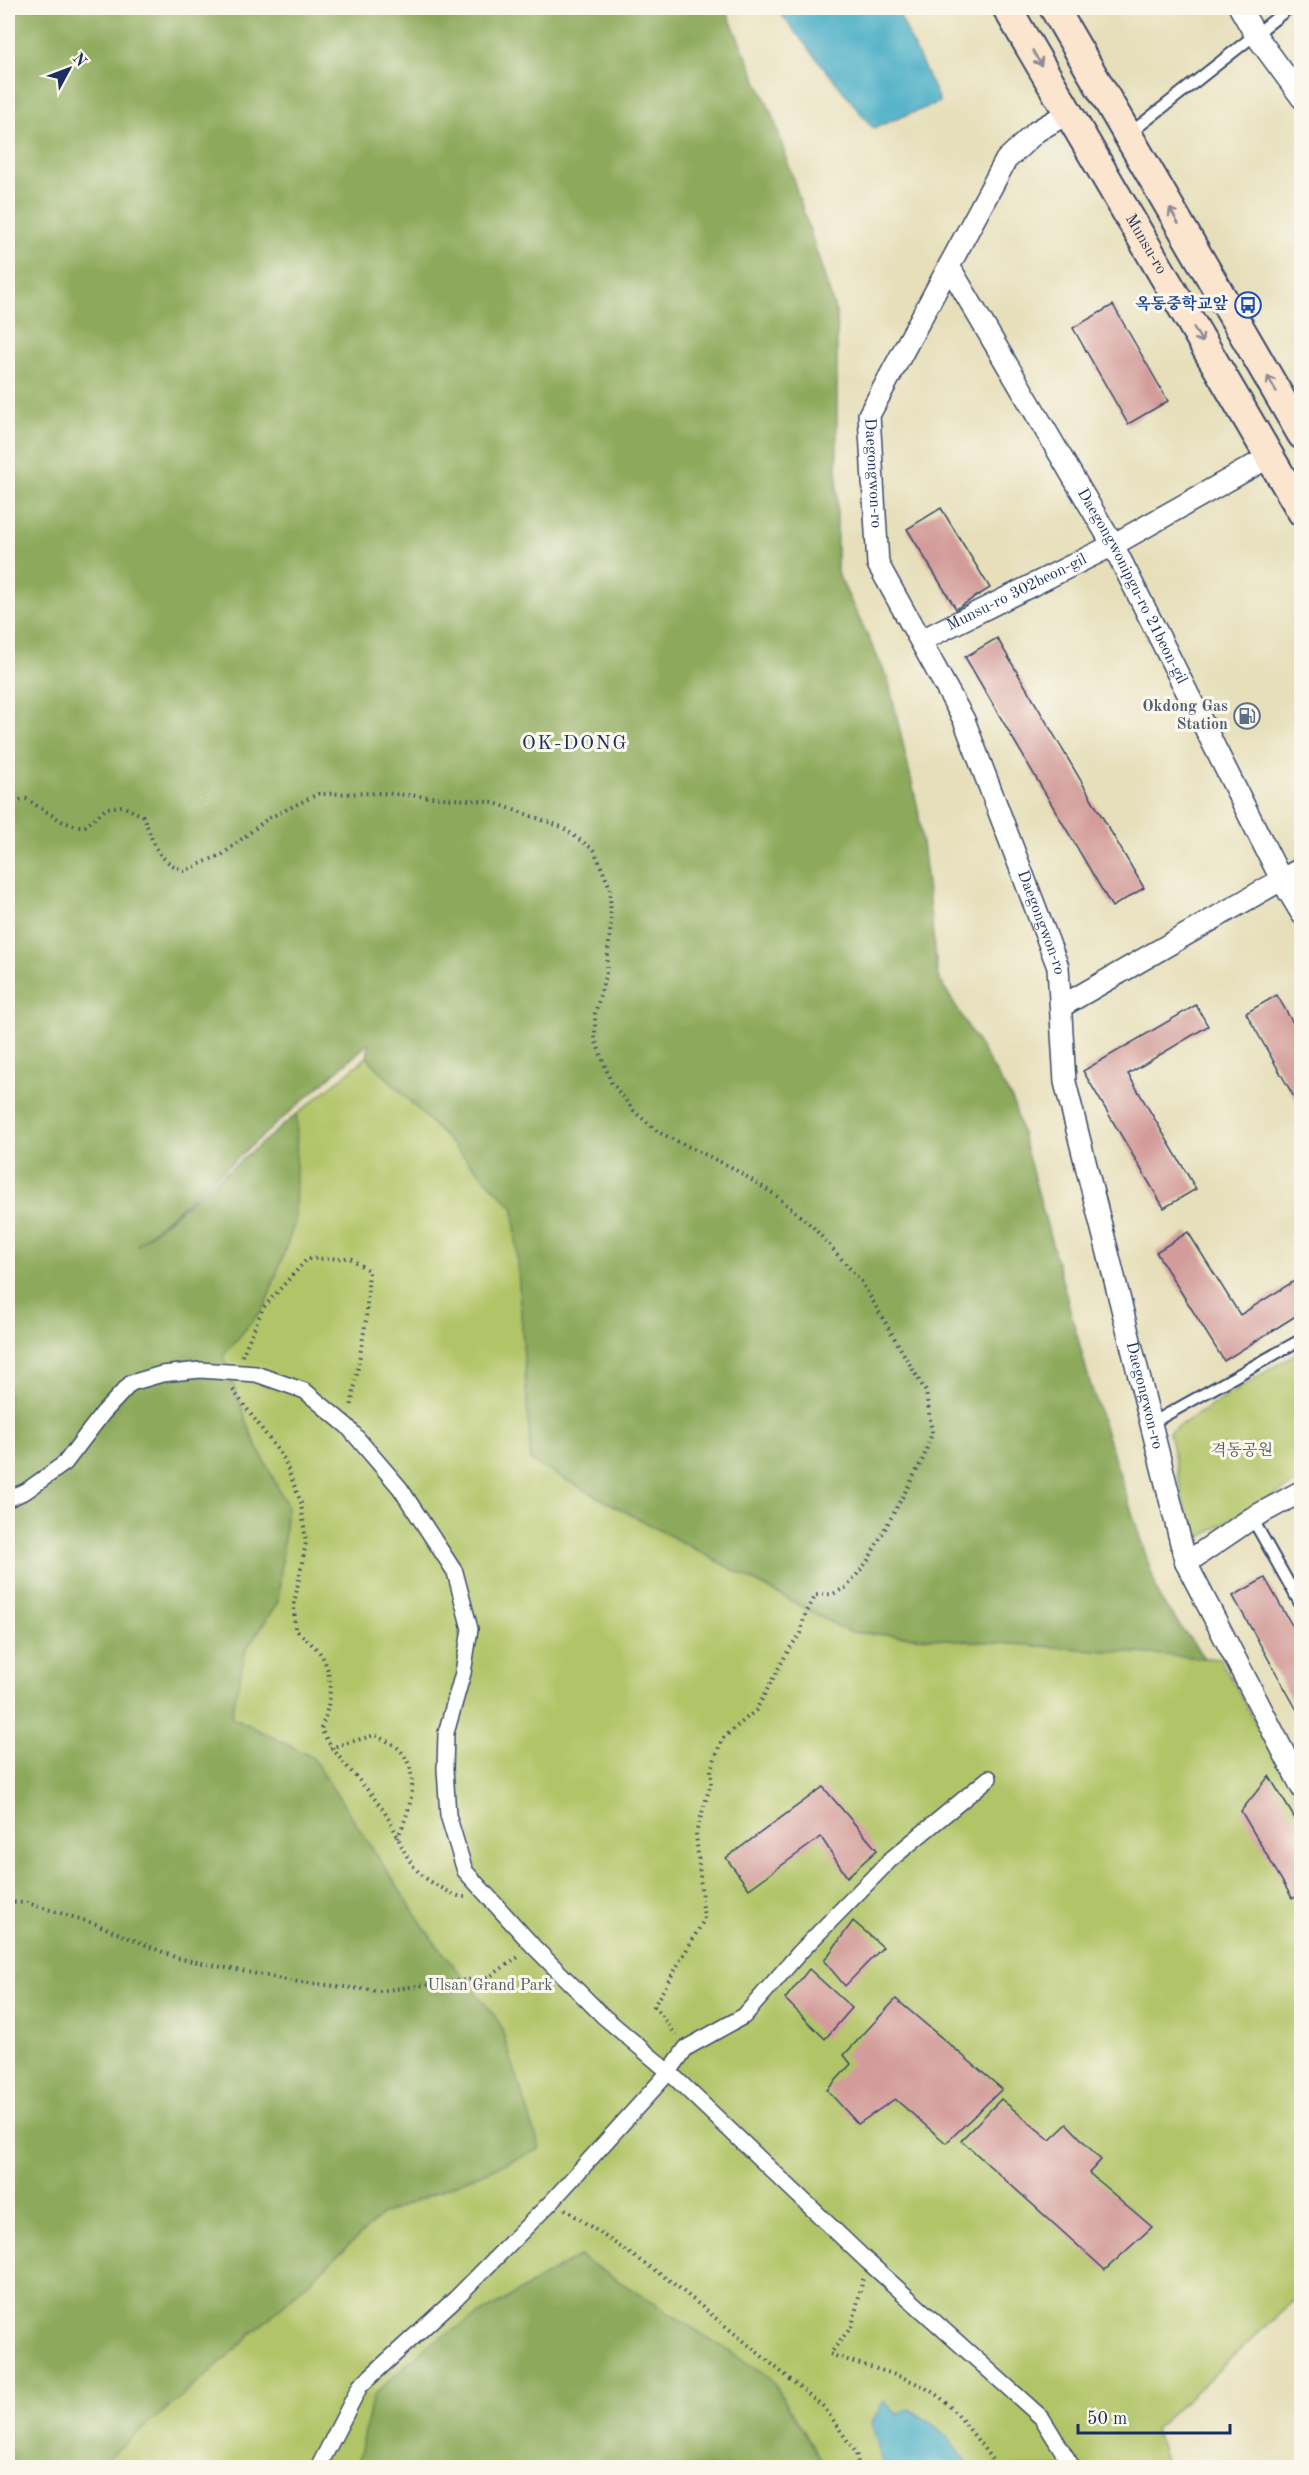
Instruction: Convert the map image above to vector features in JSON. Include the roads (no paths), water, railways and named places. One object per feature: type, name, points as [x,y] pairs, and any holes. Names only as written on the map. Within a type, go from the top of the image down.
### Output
[{"type":"main road","name":"Munsu-ro","points":[[1007,8],[1302,512]]},
{"type":"main road","points":[[1054,8],[1300,429]]},
{"type":"street","points":[[1240,8],[1302,98]]},
{"type":"street","name":"Daegongwon-ro","points":[[1068,113],[1037,131],[1006,160],[869,415],[878,564],[922,640],[964,720],[1058,967],[1065,1082],[1186,1563],[1302,1788]]},
{"type":"street","name":"Daegongwonipgu-ro 21beon-gil","points":[[949,266],[1113,545],[1281,879],[1302,914]]},
{"type":"street","name":"Munsu-ro 302beon-gil","points":[[922,640],[1113,545],[1269,457]]},
{"type":"street","points":[[1062,1006],[1302,868]]},
{"type":"street","points":[[8,1499],[26,1491],[65,1463],[103,1413],[131,1383],[162,1374],[200,1370],[256,1374],[305,1391],[347,1426],[406,1497],[454,1572],[470,1629],[463,1673],[446,1733],[448,1815],[465,1870],[534,1947],[603,2016],[669,2072],[867,2261],[1042,2418],[1073,2468]]},
{"type":"street","points":[[1186,1563],[1252,1518],[1302,1491]]},
{"type":"street","points":[[318,2468],[360,2386],[455,2298],[552,2200],[669,2072],[686,2048],[744,2016],[801,1951],[890,1860],[989,1778]]},
{"type":"lane","points":[[1128,135],[1288,8]]},
{"type":"lane","points":[[1150,1424],[1302,1339]]},
{"type":"lane","points":[[1252,1518],[1302,1607]]},
{"type":"water","points":[[776,8],[896,8],[940,102],[873,128]]},
{"type":"water","points":[[884,2401],[897,2414],[909,2409],[927,2420],[951,2441],[968,2467],[883,2467],[872,2423]]},
{"type":"place","name":"옥동중학교앞","points":[[1248,305]]},
{"type":"place","name":"Okdong Gas Station","points":[[1247,716]]},
{"type":"district","name":"OK-DONG","points":[[575,744]]},
{"type":"park label","name":"격동공원","points":[[1242,1451]]},
{"type":"park label","name":"Ulsan Grand Park","points":[[490,1986]]}]
